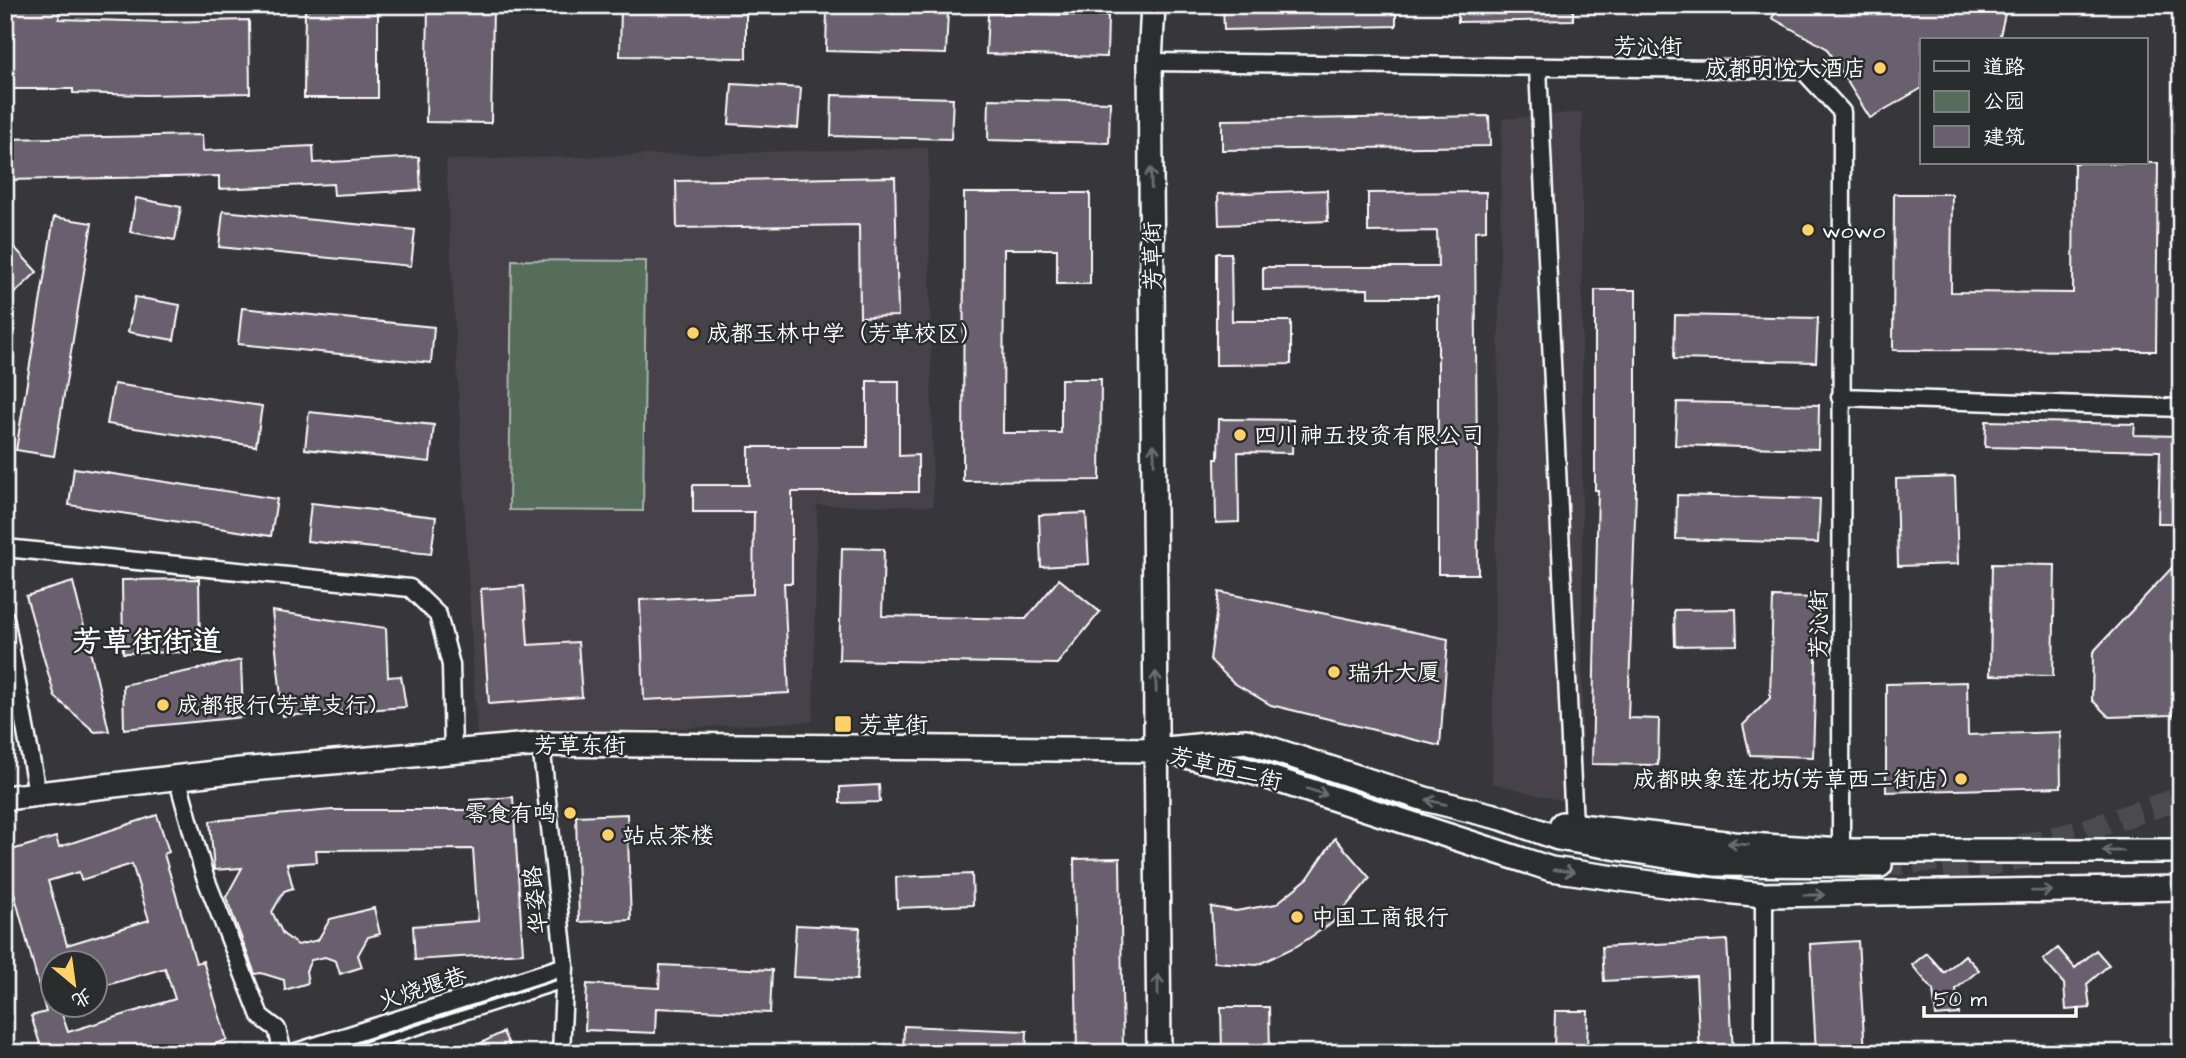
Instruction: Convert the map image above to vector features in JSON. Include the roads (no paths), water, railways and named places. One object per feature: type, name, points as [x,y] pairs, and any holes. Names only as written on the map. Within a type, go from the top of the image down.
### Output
[{"type":"main road","name":"芳草街","points":[[1153,5],[1150,62],[1159,1053]]},
{"type":"main road","name":"芳草西二街","points":[[1157,750],[1246,741],[1425,799],[1502,818]]},
{"type":"main road","name":"芳草东街","points":[[5,798],[177,777],[541,744],[1157,750]]},
{"type":"main road","name":"芳草西二街","points":[[1157,750],[1249,771],[1476,843]]},
{"type":"main road","points":[[1502,818],[1734,844],[1841,851],[2181,851]]},
{"type":"main road","points":[[1476,843],[1540,847],[1696,871],[1881,872],[1714,864],[1558,838],[1502,818]]},
{"type":"main road","points":[[1476,843],[1551,869],[1764,895],[2181,888]]},
{"type":"street","name":"芳沁街","points":[[1150,62],[1803,70],[1842,112],[1841,851]]},
{"type":"street","points":[[1538,68],[1574,825]]},
{"type":"street","points":[[1840,397],[2181,408]]},
{"type":"street","points":[[5,548],[410,588],[438,615],[451,665],[453,751]]},
{"type":"street","points":[[5,618],[37,792]]},
{"type":"street","name":"华姿路","points":[[541,744],[564,974],[561,1053]]},
{"type":"street","points":[[177,777],[204,874],[260,1016],[277,1029],[283,1053]]},
{"type":"street","points":[[1764,895],[1764,1053]]},
{"type":"street","name":"火烧堰巷","points":[[293,1053],[564,974]]},
{"type":"lane","points":[[346,1053],[564,974]]},
{"type":"tunnel","points":[[2020,846],[2080,832],[2181,798]]},
{"type":"tunnel","points":[[1944,873],[2030,856]]},
{"type":"tunnel","points":[[1880,865],[1962,858]]},
{"type":"place","name":"成都明悦大酒店","points":[[1880,68]]},
{"type":"place","name":"wowo","points":[[1808,230]]},
{"type":"place","name":"成都玉林中学（芳草校区）","points":[[693,333]]},
{"type":"place","name":"四川神五投资有限公司","points":[[1240,435]]},
{"type":"place","name":"瑞升大厦","points":[[1334,672]]},
{"type":"place","name":"成都银行(芳草支行)","points":[[163,705]]},
{"type":"place","name":"芳草街","points":[[843,724]]},
{"type":"place","name":"成都映象莲花坊(芳草西二街店)","points":[[1961,779]]},
{"type":"place","name":"零食有鸣","points":[[570,813]]},
{"type":"place","name":"站点茶楼","points":[[608,835]]},
{"type":"place","name":"中国工商银行","points":[[1297,917]]},
{"type":"district","name":"芳草街街道","points":[[147,641]]}]
